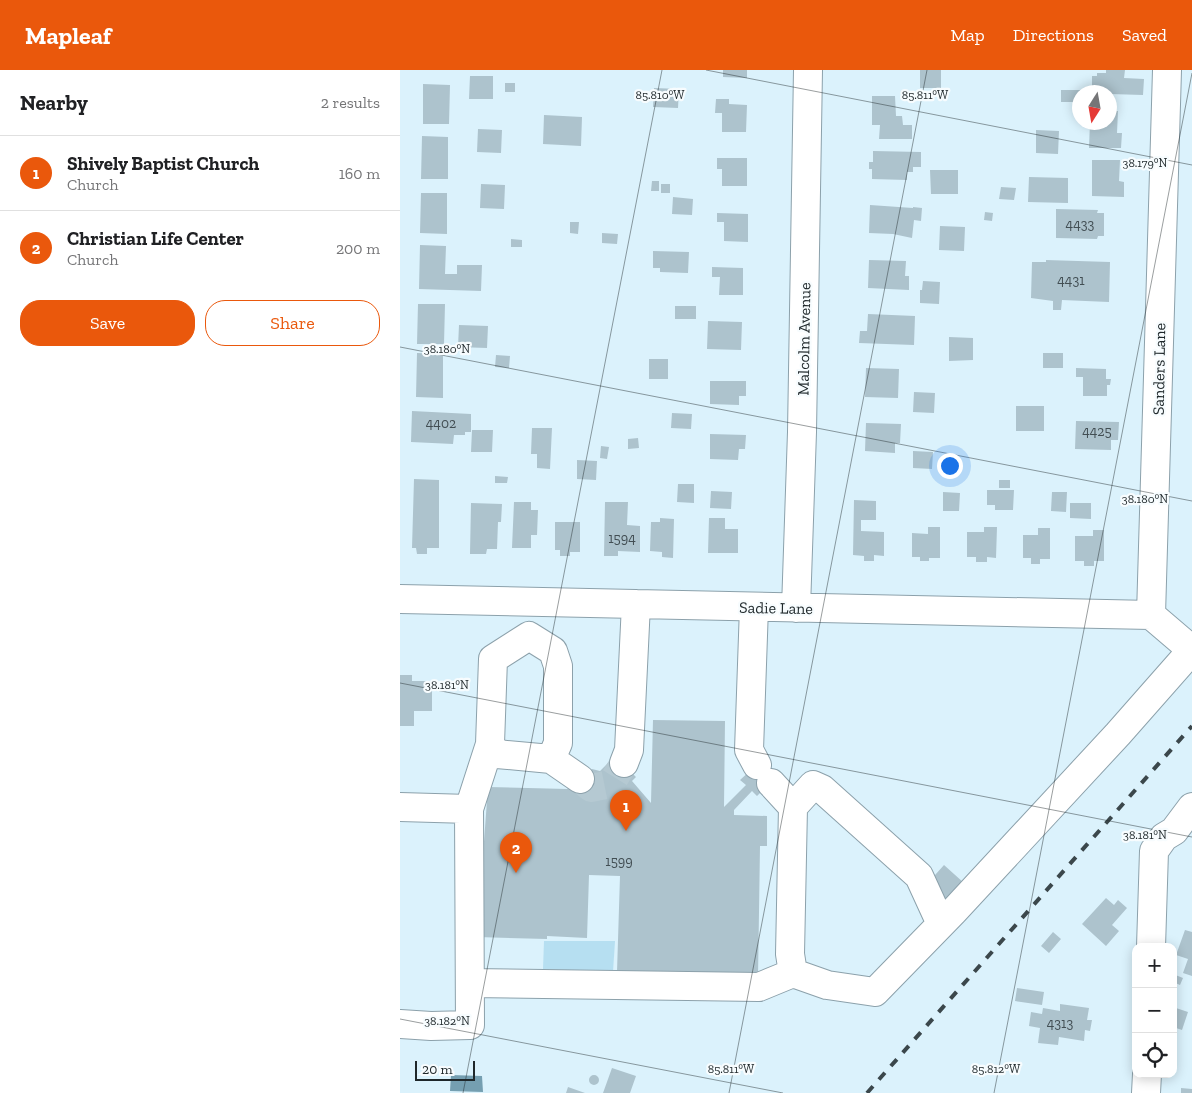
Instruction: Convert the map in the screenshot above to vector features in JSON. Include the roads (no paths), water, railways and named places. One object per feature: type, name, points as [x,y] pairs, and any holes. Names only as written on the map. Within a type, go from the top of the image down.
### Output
[{"type":"street","name":"Malcolm Avenue","points":[[796,608],[802,432],[808,70]]},
{"type":"street","name":"Sanders Lane","points":[[1151,615],[1167,70]]},
{"type":"street","name":"Sadie Lane","points":[[400,599],[1151,615]]},
{"type":"street","points":[[529,602],[529,636]]},
{"type":"street","points":[[624,763],[629,750],[636,604]]},
{"type":"street","points":[[754,607],[749,750],[764,774],[793,807]]},
{"type":"street","points":[[470,984],[759,987],[793,973],[827,985],[876,992],[1111,741],[1192,650],[1151,615]]},
{"type":"street","points":[[400,1024],[431,1026],[470,1025],[469,808],[490,744],[493,659],[529,636]]},
{"type":"street","points":[[529,636],[553,650],[558,666],[558,743],[551,759]]},
{"type":"street","points":[[490,744],[497,754],[551,759],[580,779]]},
{"type":"street","points":[[793,973],[790,954],[793,807],[813,785],[822,789],[919,876],[941,924]]},
{"type":"street","points":[[400,807],[469,808]]},
{"type":"street","points":[[1150,943],[1154,851],[1164,838],[1183,834],[1192,807]]},
{"type":"street","points":[[1146,1093],[1147,1078]]},
{"type":"tunnel","points":[[580,779],[591,788],[611,784],[624,763]]},
{"type":"railway","points":[[867,1093],[1192,726]]},
{"type":"place","name":"Shively Baptist Church","points":[[626,831]]},
{"type":"place","name":"Christian Life Center","points":[[516,873]]}]
